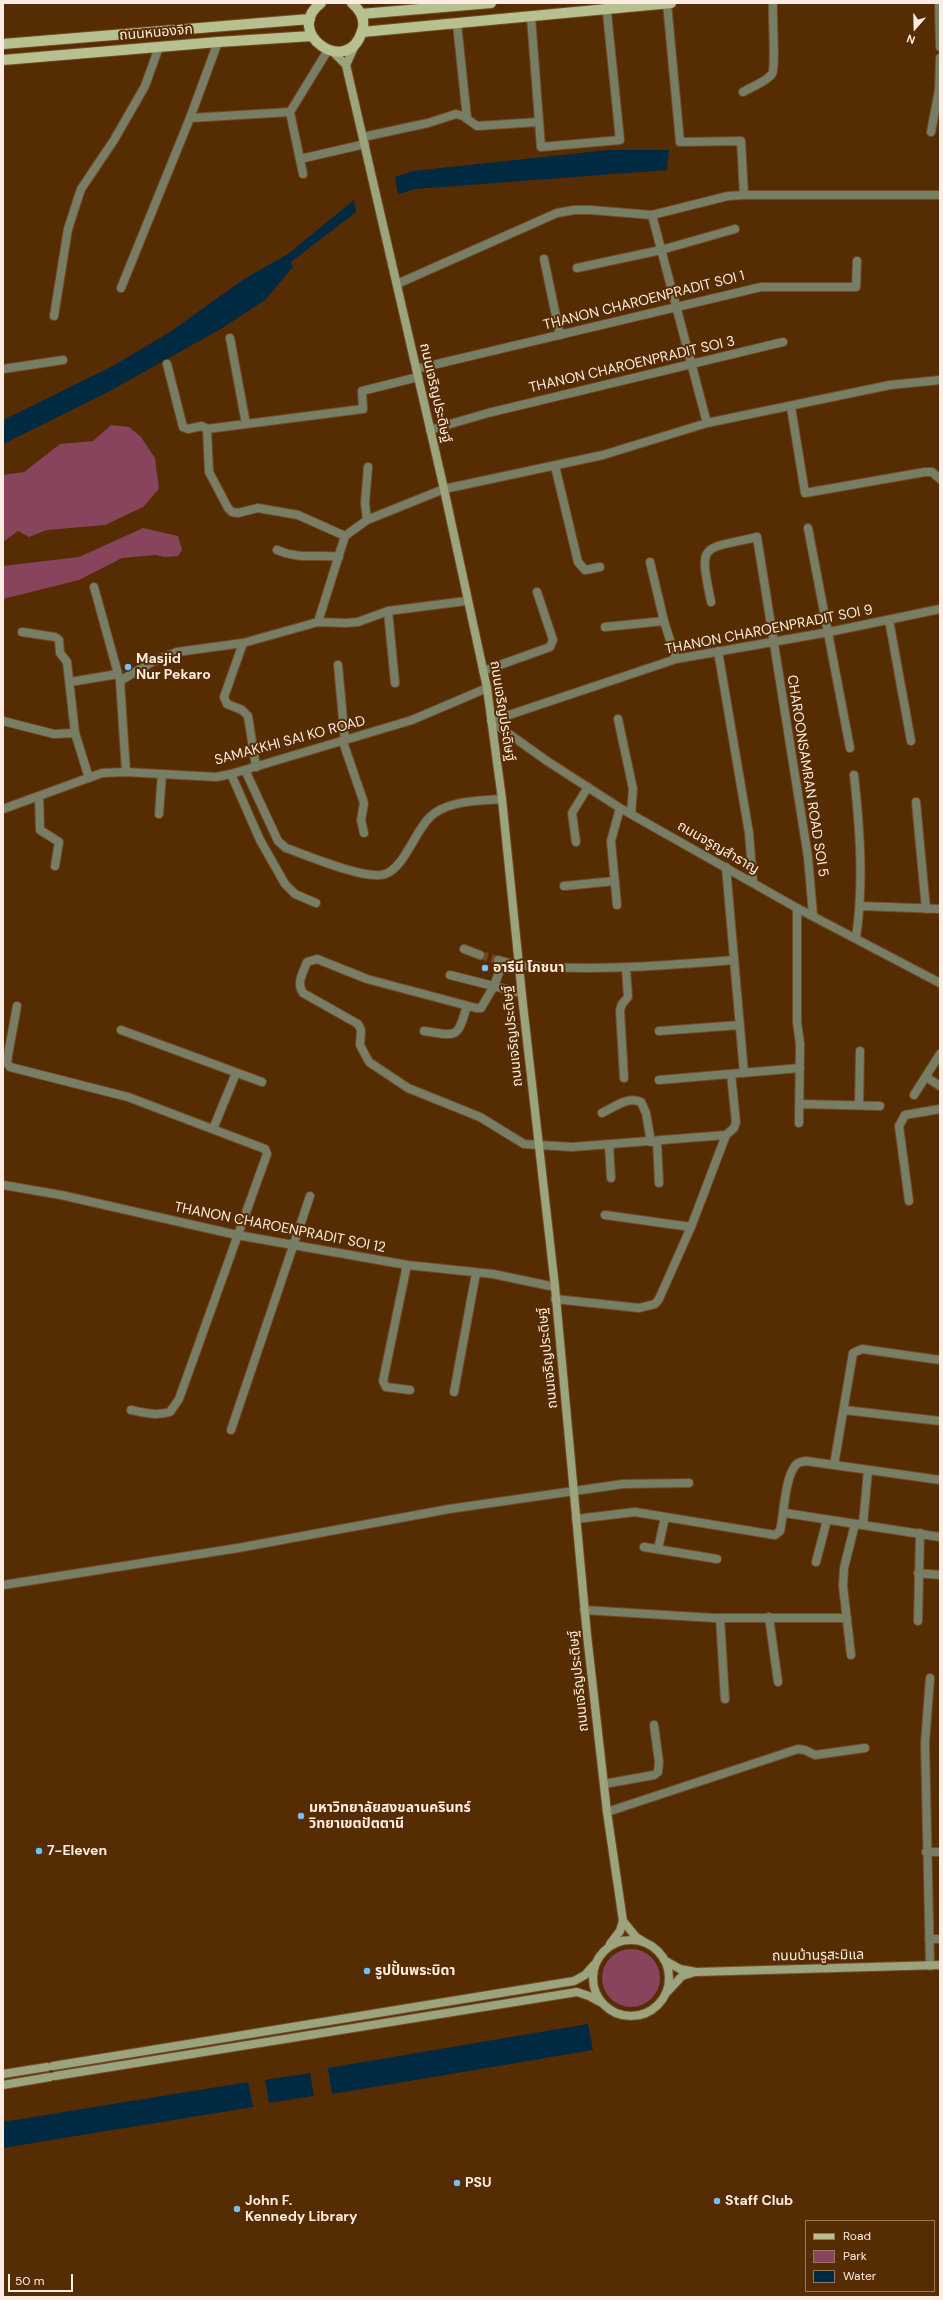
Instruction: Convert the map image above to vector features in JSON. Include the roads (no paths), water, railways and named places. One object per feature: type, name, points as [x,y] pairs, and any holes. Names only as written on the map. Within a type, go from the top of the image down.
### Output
[{"type":"main road","points":[[321,3],[313,11],[310,19],[312,36],[317,43],[330,51],[346,65],[362,32],[363,19],[352,3]]},
{"type":"main road","points":[[361,14],[435,5],[491,3]]},
{"type":"main road","points":[[362,32],[531,17],[607,6],[671,3]]},
{"type":"main road","name":"ถนนหนองจิก","points":[[3,44],[310,19]]},
{"type":"main road","name":"ถนนหนองจิก","points":[[3,60],[218,42],[312,36]]},
{"type":"main road","points":[[330,51],[345,50],[356,43]]},
{"type":"main road","name":"ถนนเจริญประดิษฐ์","points":[[346,65],[444,489],[466,601],[487,688],[502,800],[521,992],[555,1287],[584,1610],[607,1812],[624,1921],[636,1937],[644,1942]]},
{"type":"main road","points":[[3,2074],[574,1981],[585,1975],[594,1965],[603,1950],[610,1945],[620,1931],[624,1921]]},
{"type":"main road","points":[[3,2085],[577,1992],[589,1996],[600,2002],[609,2010],[621,2015],[631,2016],[651,2011],[663,2000],[666,1992],[669,1976],[664,1960],[656,1949],[644,1942],[627,1940],[610,1945]]},
{"type":"main road","name":"ถนนบ้านรูสะมิแล","points":[[664,1960],[680,1969],[696,1972],[940,1966]]},
{"type":"main road","points":[[594,1965],[592,1978],[594,1990],[600,2002]]},
{"type":"main road","name":"ถนนบ้านรูสะมิแล","points":[[666,1992],[682,1976],[696,1972]]},
{"type":"main road","points":[[50,2067],[45,2072],[52,2076]]},
{"type":"street","points":[[667,3],[680,142],[741,141],[744,195]]},
{"type":"street","points":[[743,92],[768,78],[774,68],[771,20],[773,3]]},
{"type":"street","points":[[939,3],[940,47]]},
{"type":"street","points":[[531,17],[541,147],[620,140],[607,6]]},
{"type":"street","points":[[457,24],[466,118]]},
{"type":"street","points":[[121,288],[190,118],[218,42]]},
{"type":"street","points":[[54,316],[68,230],[81,189],[114,140],[142,91],[157,56],[159,47]]},
{"type":"street","points":[[303,174],[290,112],[330,51]]},
{"type":"street","points":[[931,132],[938,90],[940,58]]},
{"type":"street","points":[[190,118],[290,112]]},
{"type":"street","points":[[300,159],[456,114],[466,118],[477,126],[538,122]]},
{"type":"street","points":[[397,284],[557,213],[574,210],[652,215],[728,196],[940,195]]},
{"type":"street","points":[[652,215],[707,423]]},
{"type":"street","points":[[577,268],[661,250],[735,228]]},
{"type":"street","points":[[544,259],[560,335]]},
{"type":"street","name":"THANON CHAROENPRADIT SOI 1","points":[[246,424],[363,409],[362,391],[417,373],[560,335],[761,287],[856,287],[857,261]]},
{"type":"street","points":[[167,364],[183,427],[188,429],[202,426],[207,429],[246,424],[230,338]]},
{"type":"street","name":"THANON CHAROENPRADIT SOI 3","points":[[430,430],[488,413],[783,342]]},
{"type":"street","points":[[3,369],[63,360]]},
{"type":"street","points":[[318,622],[345,536],[367,520],[444,489],[603,455],[707,423],[790,407],[890,385],[940,380]]},
{"type":"street","points":[[790,407],[805,492],[925,472],[932,472],[940,479]]},
{"type":"street","points":[[207,429],[209,472],[228,508],[232,512],[238,513],[258,508],[298,515],[345,536]]},
{"type":"street","points":[[556,466],[578,562],[586,570],[600,567]]},
{"type":"street","points":[[367,520],[365,503],[368,467]]},
{"type":"street","points":[[808,528],[850,748]]},
{"type":"street","name":"CHAROONSAMRAN ROAD SOI 5","points":[[711,602],[703,563],[707,552],[713,547],[757,537],[772,642],[808,857],[813,915]]},
{"type":"street","points":[[277,550],[296,557],[322,554],[339,557]]},
{"type":"street","points":[[650,562],[664,621],[676,659]]},
{"type":"street","points":[[94,587],[119,678],[126,772]]},
{"type":"street","points":[[483,671],[543,651],[550,646],[553,640],[537,592]]},
{"type":"street","points":[[70,682],[119,678],[164,656],[243,643],[318,622],[358,622],[388,610],[466,601]]},
{"type":"street","name":"THANON CHAROENPRADIT SOI 9","points":[[491,721],[676,659],[829,632],[940,608]]},
{"type":"street","points":[[388,610],[395,683]]},
{"type":"street","points":[[889,620],[911,741]]},
{"type":"street","points":[[605,627],[664,621]]},
{"type":"street","points":[[22,632],[58,638],[60,653],[67,662],[75,733],[89,778]]},
{"type":"street","points":[[243,643],[224,697],[227,704],[242,710],[248,716],[256,767]]},
{"type":"street","points":[[718,651],[749,833],[753,883]]},
{"type":"street","points":[[338,665],[344,741],[364,803],[361,820],[364,833]]},
{"type":"street","name":"SAMAKKHI SAI KO ROAD","points":[[3,809],[102,773],[126,772],[216,777],[231,774],[412,720],[487,688]]},
{"type":"street","points":[[618,719],[634,789],[631,814]]},
{"type":"street","points":[[3,721],[54,734],[75,733]]},
{"type":"street","name":"ถนนจรูญสำราญ","points":[[491,721],[620,808],[797,908],[813,915],[940,983]]},
{"type":"street","points":[[245,770],[278,842],[286,848],[366,874],[386,874],[397,867],[430,816],[445,808],[474,801],[502,800]]},
{"type":"street","points":[[159,814],[162,774]]},
{"type":"street","points":[[231,774],[260,840],[285,884],[295,894],[316,903]]},
{"type":"street","points":[[854,775],[861,837],[861,906],[856,938]]},
{"type":"street","points":[[576,842],[572,814],[588,787]]},
{"type":"street","points":[[39,796],[40,830],[60,842],[55,866]]},
{"type":"street","points":[[916,802],[926,909]]},
{"type":"street","points":[[617,905],[611,841],[620,808]]},
{"type":"street","points":[[726,867],[744,1073]]},
{"type":"street","points":[[564,886],[615,881]]},
{"type":"street","points":[[861,906],[940,909]]},
{"type":"street","points":[[797,908],[797,1022],[800,1044],[799,1123]]},
{"type":"street","points":[[464,949],[480,955]]},
{"type":"street","points":[[726,1135],[710,1138],[608,1145],[539,1146],[517,1141],[480,1117],[408,1088],[370,1062],[360,1045],[361,1030],[358,1024],[303,993],[299,988],[299,982],[307,962],[316,959],[367,979],[467,1006],[481,1008],[494,986],[501,961],[519,966],[626,968],[734,960]]},
{"type":"street","points":[[624,1078],[620,1010],[622,1004],[628,997],[626,968]]},
{"type":"street","points":[[450,975],[521,992]]},
{"type":"street","points":[[18,1006],[8,1055],[7,1063],[10,1067],[128,1097],[265,1149],[268,1154],[267,1161],[174,1408],[170,1412],[162,1414],[131,1410]]},
{"type":"street","points":[[424,1031],[450,1035],[456,1034],[460,1030],[467,1006]]},
{"type":"street","points":[[659,1031],[740,1025]]},
{"type":"street","points":[[121,1030],[262,1082]]},
{"type":"street","points":[[859,1105],[860,1051]]},
{"type":"street","points":[[914,1095],[940,1054]]},
{"type":"street","points":[[659,1080],[800,1068]]},
{"type":"street","points":[[213,1129],[236,1073]]},
{"type":"street","points":[[555,1299],[639,1308],[655,1304],[659,1299],[691,1227],[726,1135],[734,1128],[736,1122],[731,1074]]},
{"type":"street","points":[[926,1077],[940,1086]]},
{"type":"street","points":[[602,1113],[628,1100],[634,1099],[641,1102],[646,1113],[654,1142],[659,1183]]},
{"type":"street","points":[[799,1104],[880,1106]]},
{"type":"street","points":[[909,1201],[899,1126],[905,1115],[940,1109]]},
{"type":"street","points":[[608,1145],[611,1178]]},
{"type":"street","name":"THANON CHAROENPRADIT SOI 12","points":[[3,1185],[61,1195],[238,1235],[407,1265],[493,1274],[555,1287]]},
{"type":"street","points":[[231,1430],[292,1244],[310,1196]]},
{"type":"street","points":[[605,1215],[691,1227]]},
{"type":"street","points":[[407,1265],[383,1380],[386,1387],[410,1390]]},
{"type":"street","points":[[454,1392],[476,1273]]},
{"type":"street","points":[[834,1465],[851,1359],[856,1351],[862,1349],[940,1360]]},
{"type":"street","points":[[844,1410],[940,1421]]},
{"type":"street","points":[[576,1519],[635,1512],[775,1535],[780,1530],[785,1514],[790,1479],[794,1466],[799,1462],[806,1461],[940,1480]]},
{"type":"street","points":[[851,1655],[843,1586],[844,1568],[859,1524],[868,1470]]},
{"type":"street","points":[[3,1584],[238,1548],[449,1509],[623,1484],[689,1483]]},
{"type":"street","points":[[785,1514],[940,1537]]},
{"type":"street","points":[[658,1549],[665,1517]]},
{"type":"street","points":[[816,1562],[826,1520]]},
{"type":"street","points":[[918,1621],[920,1533]]},
{"type":"street","points":[[644,1547],[717,1559]]},
{"type":"street","points":[[918,1572],[940,1575]]},
{"type":"street","points":[[584,1610],[720,1618],[846,1618]]},
{"type":"street","points":[[769,1617],[778,1682]]},
{"type":"street","points":[[720,1618],[725,1699]]},
{"type":"street","points":[[930,1678],[925,1743],[926,1852],[930,1966]]},
{"type":"street","points":[[604,1784],[654,1775],[658,1772],[659,1762],[654,1725]]},
{"type":"street","points":[[607,1812],[798,1750],[805,1750],[815,1755],[865,1748]]},
{"type":"street","points":[[926,1852],[940,1852]]},
{"type":"street","points":[[929,1939],[940,1939]]},
{"type":"water","points":[[609,150],[669,150],[667,170],[416,189],[398,194],[395,177],[413,171]]},
{"type":"water","points":[[354,200],[356,212],[291,262],[293,267],[265,300],[219,330],[108,392],[3,444],[3,420],[111,367],[170,332],[244,279],[288,254]]},
{"type":"water","points":[[588,2024],[593,2050],[332,2094],[328,2068]]},
{"type":"water","points":[[310,2073],[314,2096],[269,2103],[265,2080]]},
{"type":"water","points":[[248,2082],[253,2107],[3,2148],[3,2122]]},
{"type":"tunnel","points":[[480,955],[498,960]]},
{"type":"place","name":"Masjid Nur Pekaro","points":[[128,667]]},
{"type":"place","name":"อารีนี โภชนา","points":[[485,968]]},
{"type":"place","name":"มหาวิทยาลัยสงขลานครินทร์ วิทยาเขตปัตตานี","points":[[301,1816]]},
{"type":"place","name":"7-Eleven","points":[[39,1851]]},
{"type":"place","name":"รูปปั้นพระบิดา","points":[[367,1971]]},
{"type":"place","name":"PSU","points":[[457,2183]]},
{"type":"place","name":"Staff Club","points":[[717,2201]]},
{"type":"place","name":"John F. Kennedy Library","points":[[237,2209]]}]
